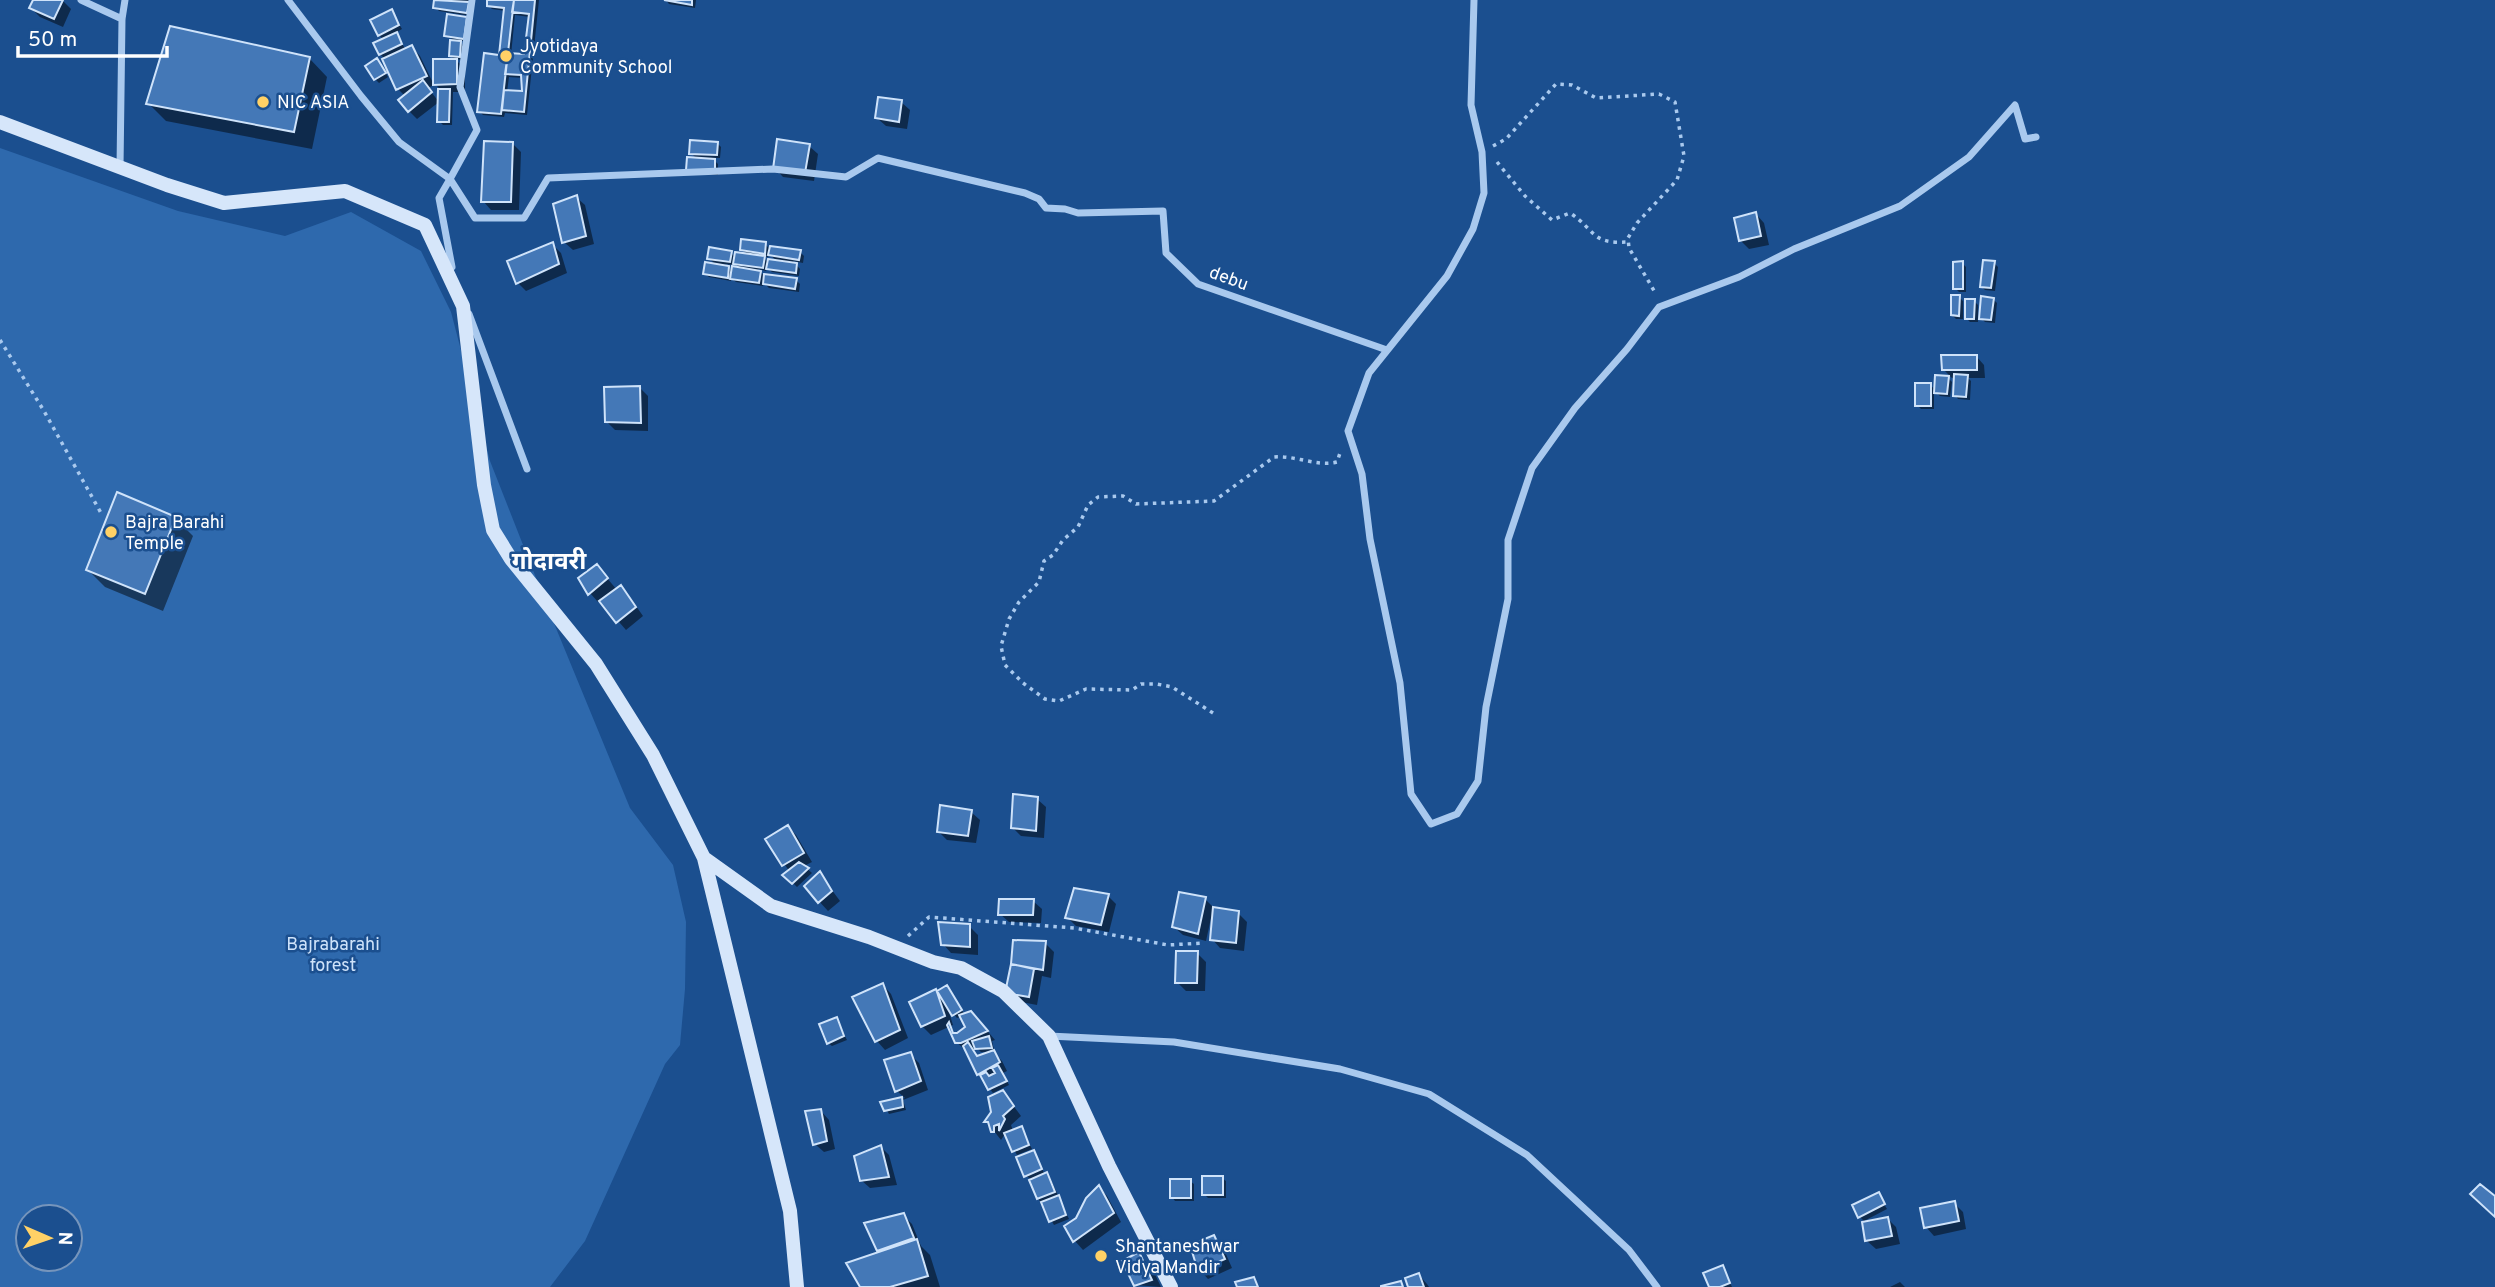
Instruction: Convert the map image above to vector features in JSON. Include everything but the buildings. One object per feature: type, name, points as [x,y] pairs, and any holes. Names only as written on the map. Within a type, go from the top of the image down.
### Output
[{"type":"street","points":[[81,0],[122,19]]},
{"type":"street","points":[[120,167],[122,19],[125,0]]},
{"type":"street","points":[[288,0],[399,142],[450,178]]},
{"type":"street","points":[[471,0],[460,87],[477,130],[439,198],[449,261],[527,469]]},
{"type":"street","points":[[1474,0],[1471,105],[1484,151],[1484,193],[1473,229],[1447,276],[1369,373],[1348,431],[1362,474],[1370,539],[1401,682],[1411,794],[1431,824],[1457,814],[1478,780],[1486,707],[1508,599],[1508,540],[1532,468],[1575,408],[1627,349],[1659,307],[1739,277],[1794,249],[1900,206],[1969,157],[2015,105],[2025,139],[2036,138]]},
{"type":"street","points":[[0,122],[224,203],[345,191],[425,225],[463,306],[493,530],[511,559],[596,664],[653,755],[704,858],[790,1211],[797,1287]]},
{"type":"street","name":"debu","points":[[450,178],[475,218],[524,218],[548,178],[773,169],[846,177],[878,158],[1024,193],[1039,198],[1046,208],[1078,213],[1163,211],[1166,253],[1198,284],[1387,350]]},
{"type":"street","points":[[704,858],[771,906],[875,939],[933,962],[961,968],[1003,991],[1049,1036],[1109,1166],[1171,1287]]},
{"type":"street","points":[[1049,1036],[1174,1042],[1340,1069],[1429,1094],[1527,1155],[1629,1251],[1657,1287]]},
{"type":"path","points":[[1628,242],[1601,241],[1570,213],[1552,220],[1525,196],[1484,151],[1506,139],[1556,85],[1572,85],[1596,98],[1658,94],[1675,102],[1684,156],[1677,180],[1637,223],[1628,238],[1629,248],[1656,292],[1659,307]]},
{"type":"path","points":[[0,340],[44,411],[101,513]]},
{"type":"path","points":[[1213,713],[1172,687],[1157,684],[1141,684],[1132,690],[1086,689],[1059,701],[1045,699],[1005,665],[1001,646],[1009,619],[1019,602],[1040,582],[1044,561],[1053,555],[1063,540],[1078,527],[1088,505],[1098,497],[1123,496],[1136,504],[1214,501],[1274,457],[1285,456],[1329,464],[1337,462],[1348,431]]},
{"type":"path","points":[[875,939],[909,935],[929,916],[1074,928],[1168,945],[1203,943]]},
{"type":"green space","name":"Bajrabarahi forest","points":[[0,148],[178,211],[285,236],[351,212],[421,251],[451,312],[490,461],[630,808],[673,865],[686,922],[685,989],[680,1045],[665,1064],[585,1241],[550,1287],[0,1287]]},
{"type":"place","name":"Jyotidaya Community School","points":[[506,56]]},
{"type":"place","name":"NIC ASIA","points":[[263,102]]},
{"type":"place","name":"Bajra Barahi Temple","points":[[111,532]]},
{"type":"place","name":"Shantaneshwar Vidya Mandir","points":[[1101,1256]]},
{"type":"district","name":"गोदावरी","points":[[549,561]]}]
